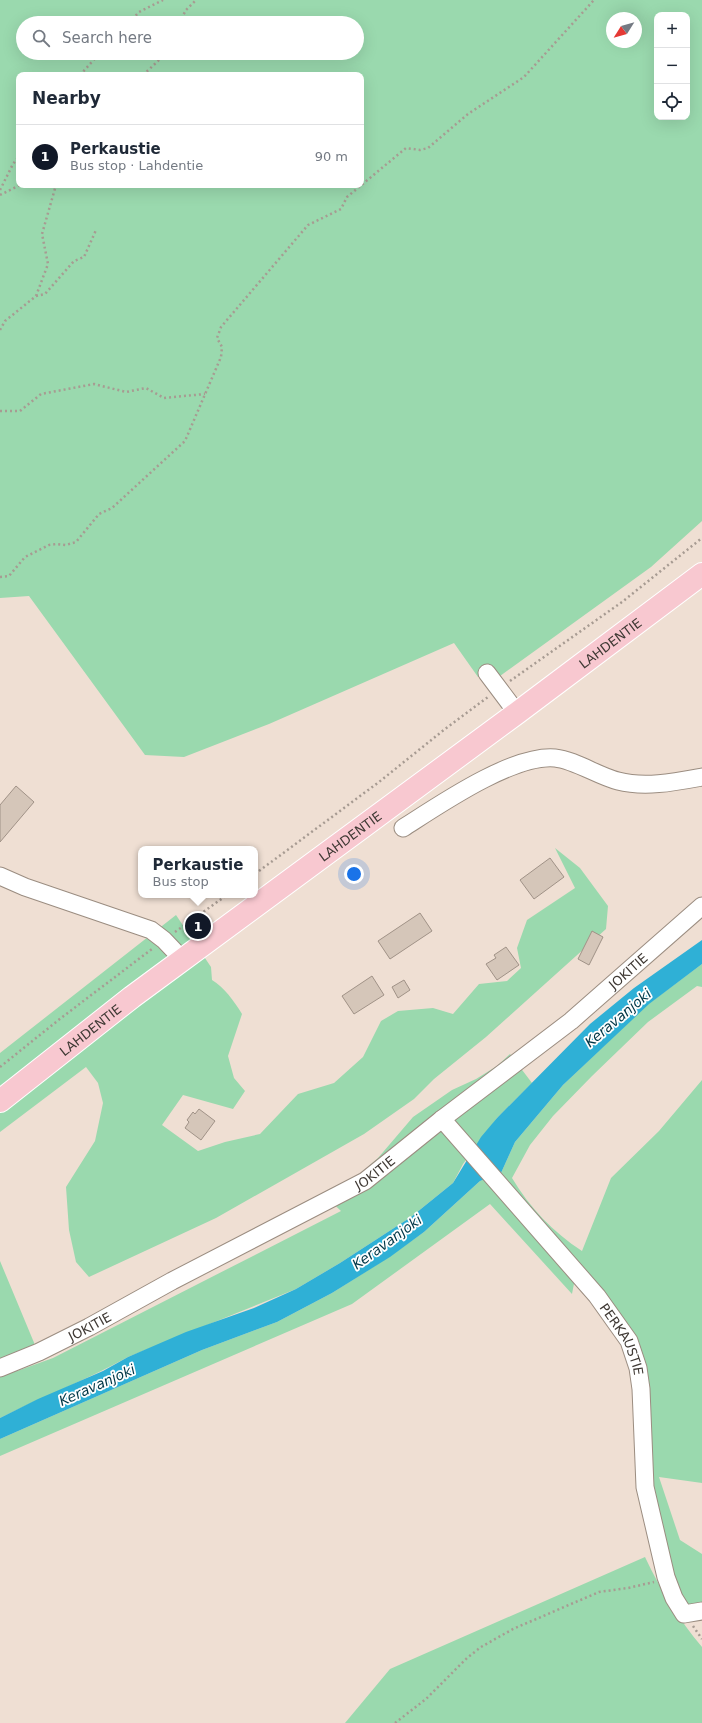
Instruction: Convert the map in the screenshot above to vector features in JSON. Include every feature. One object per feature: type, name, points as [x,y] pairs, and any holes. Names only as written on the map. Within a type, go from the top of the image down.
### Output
[{"type":"main road","name":"LAHDENTIE","points":[[0,1101],[132,997],[517,713],[702,574]]},
{"type":"street","points":[[487,673],[517,713]]},
{"type":"street","points":[[403,828],[452,797],[504,769],[521,762],[538,758],[556,758],[617,781],[638,784],[672,783],[702,777]]},
{"type":"street","points":[[0,876],[25,887],[151,930],[164,940],[183,960]]},
{"type":"street","name":"JOKITIE","points":[[0,1368],[39,1352],[89,1327],[172,1281],[360,1184],[380,1170],[442,1119],[570,1021],[702,906]]},
{"type":"street","name":"PERKAUSTIE","points":[[442,1119],[597,1296],[629,1341],[638,1368],[641,1390],[645,1487],[666,1577],[674,1598],[684,1614],[702,1611]]},
{"type":"path","points":[[135,16],[139,12],[163,0]]},
{"type":"path","points":[[183,16],[186,10],[196,0]]},
{"type":"path","points":[[364,183],[406,148],[420,150],[428,148],[468,114],[524,77],[594,0]]},
{"type":"path","points":[[83,72],[94,60]]},
{"type":"path","points":[[146,72],[159,60]]},
{"type":"path","points":[[0,190],[16,160]]},
{"type":"path","points":[[0,195],[16,187]]},
{"type":"path","points":[[36,296],[48,264],[42,234],[55,188]]},
{"type":"path","points":[[0,577],[9,576],[25,557],[49,545],[66,545],[76,542],[99,514],[112,508],[185,441],[221,357],[222,347],[217,338],[221,327],[308,225],[341,209],[348,196],[358,188]]},
{"type":"path","points":[[0,330],[5,321],[36,296],[45,294],[74,261],[84,257],[96,230]]},
{"type":"path","points":[[0,412],[20,411],[41,394],[94,384],[126,392],[146,388],[164,398],[206,394]]},
{"type":"path","name":"LAHDENTIE","points":[[258,872],[379,782],[445,729],[622,602],[702,538]]},
{"type":"path","name":"LAHDENTIE","points":[[0,1067],[61,1018],[164,940],[223,898]]},
{"type":"path","points":[[395,1723],[426,1698],[466,1658],[481,1647],[513,1629],[600,1592],[657,1582],[666,1577]]},
{"type":"green space","points":[[0,0],[702,0],[702,521],[651,567],[500,676],[478,677],[454,643],[269,724],[184,757],[145,755],[29,596],[0,598]]},
{"type":"green space","points":[[555,848],[580,868],[608,906],[606,929],[486,1037],[434,1079],[414,1099],[364,1134],[216,1218],[89,1277],[76,1262],[69,1230],[66,1187],[95,1141],[103,1103],[98,1083],[86,1067],[0,1132],[0,1053],[176,915],[211,967],[212,980],[221,986],[242,1014],[228,1056],[234,1078],[245,1091],[233,1109],[183,1095],[162,1125],[198,1151],[225,1142],[260,1134],[298,1094],[334,1083],[363,1057],[381,1021],[398,1011],[433,1008],[453,1014],[479,984],[507,981],[521,968],[517,948],[527,920],[575,888]]},
{"type":"green space","points":[[702,964],[702,987],[697,986],[648,1022],[592,1076],[553,1116],[530,1145],[512,1178],[526,1199],[543,1219],[561,1236],[582,1251],[611,1178],[659,1131],[702,1080],[702,1483],[659,1477],[680,1540],[702,1554],[702,1605],[687,1608],[682,1598],[658,1529],[649,1480],[648,1393],[578,1263],[572,1294],[490,1204],[352,1304],[0,1456],[0,1439],[202,1350],[277,1322],[332,1293],[389,1257],[424,1232],[480,1181],[501,1173],[515,1142],[563,1085],[647,1005]]},
{"type":"green space","points":[[510,1054],[532,1083],[497,1118],[463,1164],[453,1183],[411,1217],[340,1263],[296,1289],[128,1357],[0,1418],[0,1261],[35,1345],[7,1357],[17,1371],[53,1358],[341,1211],[324,1195],[360,1174],[378,1158],[413,1117],[452,1090],[476,1079],[497,1066]]},
{"type":"green space","points":[[645,1557],[670,1604],[702,1647],[702,1723],[345,1723],[390,1669]]},
{"type":"water","name":"Keravanjoki","points":[[702,940],[702,964],[649,1004],[563,1085],[515,1142],[501,1173],[480,1181],[424,1232],[390,1257],[332,1293],[277,1322],[202,1350],[0,1439],[0,1418],[38,1399],[103,1371],[128,1357],[186,1332],[254,1308],[296,1289],[340,1263],[411,1217],[453,1183],[481,1137],[497,1118],[590,1024],[634,988]]},
{"type":"building","points":[[16,786],[34,802],[0,842],[0,805]]},
{"type":"building","points":[[550,858],[564,877],[534,899],[520,880]]},
{"type":"building","points":[[420,913],[432,931],[390,959],[378,941]]},
{"type":"building","points":[[592,931],[603,937],[589,965],[578,959]]},
{"type":"building","points":[[506,947],[519,965],[497,980],[486,964],[496,958],[494,955]]},
{"type":"building","points":[[372,976],[384,995],[354,1014],[342,996]]},
{"type":"building","points":[[404,980],[410,990],[398,998],[392,987]]},
{"type":"building","points":[[199,1109],[215,1121],[201,1140],[185,1128],[189,1122],[187,1120],[193,1112],[195,1114]]},
{"type":"place","name":"Perkaustie","points":[[198,926]]}]
